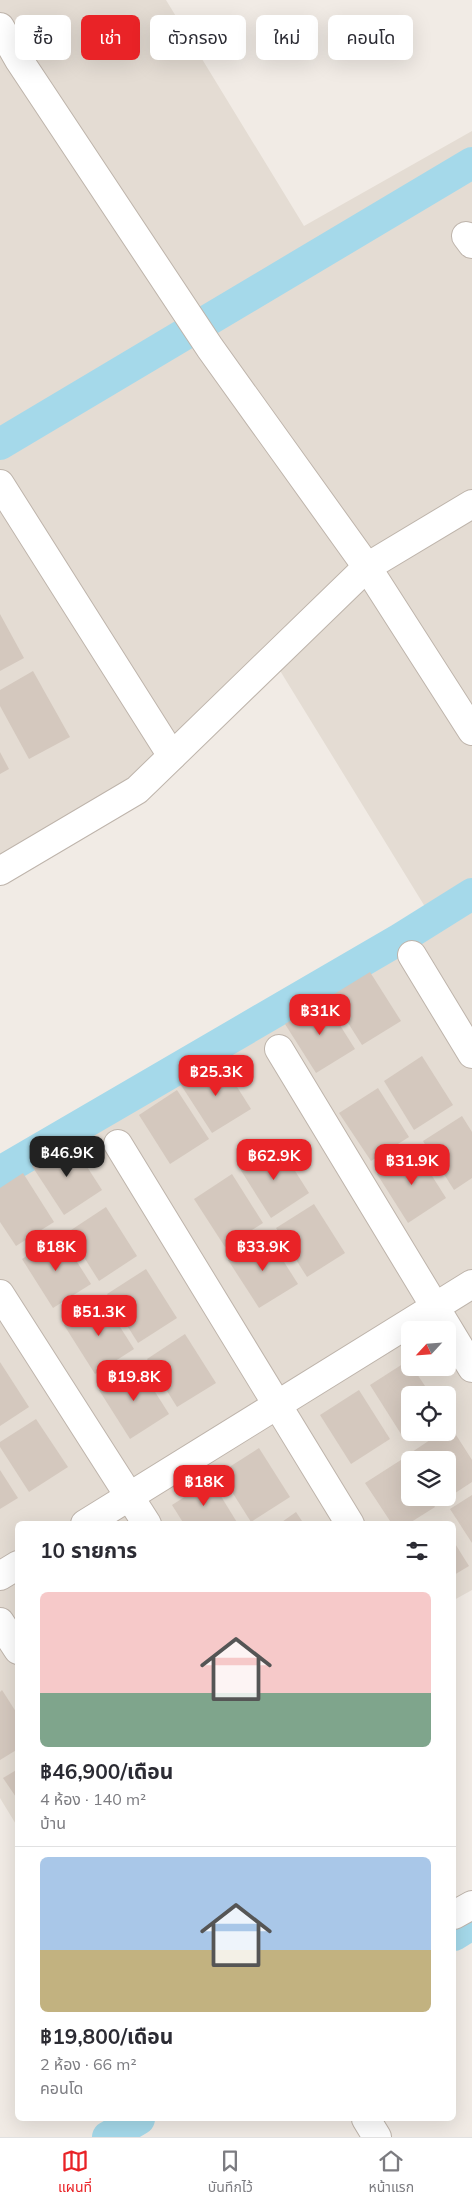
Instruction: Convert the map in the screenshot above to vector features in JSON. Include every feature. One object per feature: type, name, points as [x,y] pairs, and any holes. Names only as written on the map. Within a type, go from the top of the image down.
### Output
[{"type":"street","points":[[0,27],[10,67],[367,567],[472,731]]},
{"type":"street","points":[[0,484],[172,756]]},
{"type":"street","points":[[0,871],[137,790],[367,567],[472,504]]},
{"type":"street","points":[[412,955],[472,1054]]},
{"type":"street","points":[[279,1049],[472,1368]]},
{"type":"street","points":[[118,1144],[348,1521]]},
{"type":"street","points":[[90,1521],[472,1284]]},
{"type":"street","points":[[0,1294],[145,1521]]},
{"type":"street","points":[[0,1576],[15,1567]]},
{"type":"street","points":[[0,1622],[15,1645]]},
{"type":"street","points":[[456,1914],[472,1905]]},
{"type":"street","points":[[367,2121],[377,2137]]},
{"type":"shaded area","points":[[0,0],[166,0],[175,15],[150,15],[150,60],[203,60],[304,226],[472,131],[472,1590],[456,1599],[456,1521],[15,1521],[15,1823],[0,1798],[0,1181],[427,910],[279,669],[154,793],[0,886]]},
{"type":"building","points":[[0,614],[24,658],[0,671]]},
{"type":"building","points":[[33,671],[70,737],[29,759],[0,706],[0,690]]},
{"type":"building","points":[[0,752],[9,769],[0,774]]},
{"type":"building","points":[[370,972],[401,1021],[362,1045],[331,996]]},
{"type":"building","points":[[324,1000],[355,1049],[316,1073],[285,1024]]},
{"type":"building","points":[[422,1056],[453,1105],[414,1130],[384,1081]]},
{"type":"building","points":[[220,1060],[251,1109],[212,1133],[181,1085]]},
{"type":"building","points":[[378,1088],[409,1137],[371,1161],[339,1113]]},
{"type":"building","points":[[177,1090],[209,1139],[170,1164],[139,1115]]},
{"type":"building","points":[[462,1116],[472,1132],[472,1178],[454,1190],[423,1141]]},
{"type":"building","points":[[71,1142],[102,1190],[64,1215],[32,1166]]},
{"type":"building","points":[[278,1144],[309,1193],[271,1218],[240,1169]]},
{"type":"building","points":[[415,1149],[446,1198],[408,1223],[377,1174]]},
{"type":"building","points":[[23,1173],[54,1222],[16,1246],[0,1222],[0,1188]]},
{"type":"building","points":[[232,1174],[263,1223],[225,1247],[194,1199]]},
{"type":"building","points":[[314,1204],[345,1253],[307,1277],[276,1228]]},
{"type":"building","points":[[106,1207],[137,1256],[99,1281],[68,1232]]},
{"type":"building","points":[[60,1235],[91,1284],[53,1308],[22,1259]]},
{"type":"building","points":[[267,1235],[298,1284],[259,1308],[228,1260]]},
{"type":"building","points":[[146,1269],[177,1318],[138,1343],[107,1294]]},
{"type":"building","points":[[103,1300],[134,1349],[95,1374],[64,1325]]},
{"type":"building","points":[[185,1334],[216,1383],[177,1407],[147,1359]]},
{"type":"building","points":[[0,1362],[29,1407],[0,1426]]},
{"type":"building","points":[[138,1365],[169,1414],[130,1439],[99,1390]]},
{"type":"building","points":[[401,1365],[401,1376],[418,1376],[425,1386],[401,1386],[401,1434],[370,1385]]},
{"type":"building","points":[[359,1390],[390,1439],[351,1464],[320,1415]]},
{"type":"building","points":[[36,1419],[68,1467],[29,1492],[0,1447],[0,1442]]},
{"type":"building","points":[[456,1435],[472,1460],[472,1482],[456,1493],[456,1451],[414,1451],[428,1441],[456,1441]]},
{"type":"building","points":[[259,1448],[290,1497],[250,1521],[220,1473]]},
{"type":"building","points":[[401,1460],[401,1506],[435,1507],[413,1521],[390,1521],[365,1483]]},
{"type":"building","points":[[0,1470],[18,1498],[0,1509]]},
{"type":"building","points":[[211,1480],[236,1521],[182,1521],[172,1505]]},
{"type":"building","points":[[472,1495],[472,1543],[450,1509]]},
{"type":"building","points":[[296,1512],[302,1521],[283,1521]]},
{"type":"building","points":[[456,1545],[469,1566],[456,1574]]},
{"type":"building","points":[[2,1690],[15,1710],[15,1751],[0,1760],[0,1692]]},
{"type":"building","points":[[15,1771],[15,1796],[3,1778]]},
{"type":"waterway","points":[[0,444],[472,163]]},
{"type":"waterway","points":[[0,1172],[400,939],[472,894]]},
{"type":"waterway","points":[[456,1934],[472,1924]]},
{"type":"waterway","points":[[108,2137],[136,2121]]}]
